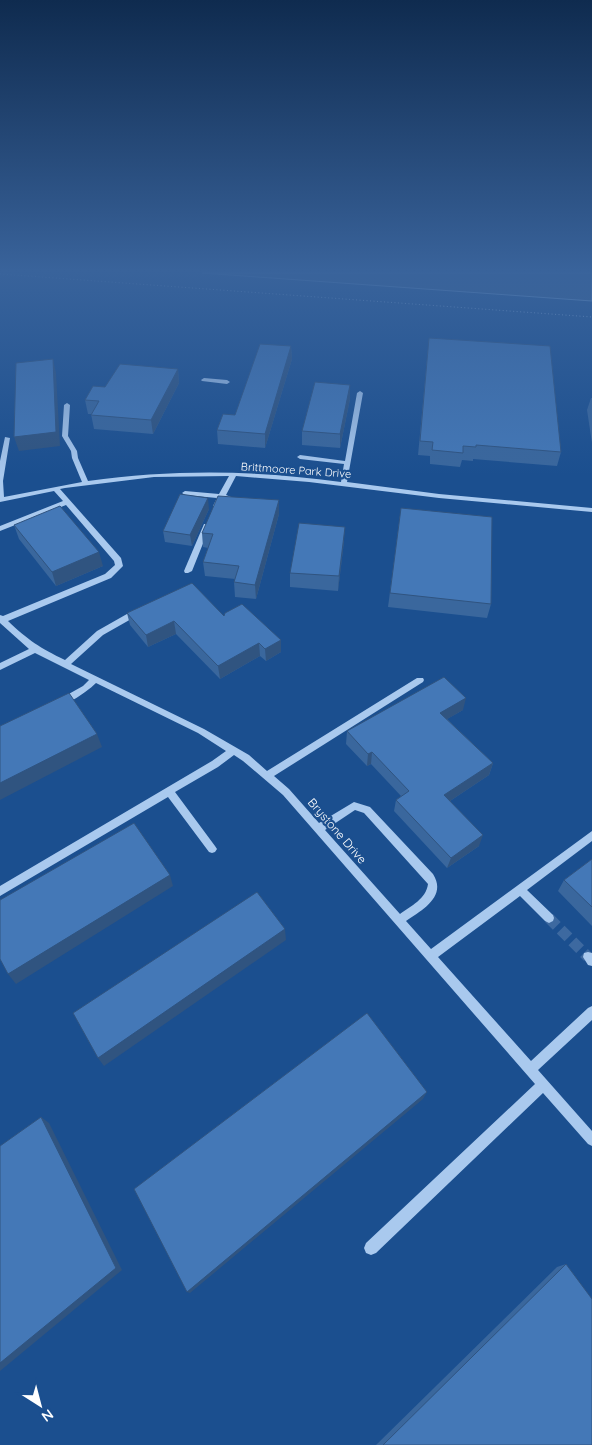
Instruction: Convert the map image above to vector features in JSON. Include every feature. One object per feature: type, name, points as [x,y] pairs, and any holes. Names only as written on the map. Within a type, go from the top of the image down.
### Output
[{"type":"street","points":[[204,380],[227,382]]},
{"type":"street","points":[[344,483],[360,393]]},
{"type":"street","points":[[67,405],[65,436],[74,451],[75,458],[86,483]]},
{"type":"street","points":[[1,500],[0,481],[7,438]]},
{"type":"street","points":[[300,457],[348,463]]},
{"type":"street","name":"Brittmoore Park Drive","points":[[1,500],[86,483],[177,474],[233,475],[344,483],[388,490],[592,510]]},
{"type":"street","points":[[188,571],[212,515],[233,475]]},
{"type":"street","points":[[1,619],[108,576],[119,566],[118,560],[55,488]]},
{"type":"street","points":[[185,493],[239,498]]},
{"type":"street","points":[[0,529],[67,502]]},
{"type":"street","points":[[66,664],[115,622],[141,610]]},
{"type":"street","name":"Brystone Drive","points":[[1,619],[22,639],[36,649],[201,731],[234,750],[286,792],[592,1140]]},
{"type":"street","points":[[0,667],[36,649]]},
{"type":"street","points":[[49,707],[86,688],[95,679]]},
{"type":"street","points":[[267,776],[420,680]]},
{"type":"street","points":[[0,890],[169,791],[234,750]]},
{"type":"street","points":[[169,791],[212,849]]},
{"type":"street","points":[[318,829],[354,806],[359,806],[367,810],[429,877],[433,883],[430,895],[423,903],[399,920]]},
{"type":"street","points":[[431,956],[592,835]]},
{"type":"street","points":[[520,889],[549,918]]},
{"type":"street","points":[[531,1069],[592,1012]]},
{"type":"street","points":[[371,1248],[544,1084]]},
{"type":"building","points":[[429,340],[466,340],[550,346],[561,452],[476,445],[476,447],[463,446],[463,453],[432,450],[433,442],[420,441]]},
{"type":"building","points":[[260,344],[291,346],[265,434],[217,430],[223,414],[235,415]]},
{"type":"building","points":[[53,359],[56,432],[14,437],[16,363]]},
{"type":"building","points":[[120,364],[178,369],[151,420],[91,415],[99,401],[85,400],[93,386],[105,387]]},
{"type":"building","points":[[315,382],[350,385],[340,434],[302,431]]},
{"type":"building","points":[[180,494],[208,498],[190,535],[163,531]]},
{"type":"building","points":[[218,496],[279,500],[255,585],[234,582],[239,566],[203,562],[213,534],[202,533]]},
{"type":"building","points":[[60,506],[99,552],[52,572],[14,525]]},
{"type":"building","points":[[401,508],[492,517],[491,604],[390,593]]},
{"type":"building","points":[[299,523],[345,527],[339,576],[290,573]]},
{"type":"building","points":[[192,583],[224,616],[225,613],[242,604],[281,640],[265,649],[259,643],[218,666],[174,621],[146,635],[127,613]]},
{"type":"building","points":[[444,677],[466,698],[440,713],[493,763],[444,795],[483,835],[451,858],[396,800],[409,791],[372,752],[368,754],[347,731]]},
{"type":"building","points":[[69,693],[97,734],[0,783],[0,726]]},
{"type":"building","points":[[134,823],[170,875],[8,974],[0,959],[0,900]]},
{"type":"building","points":[[592,859],[592,907],[564,880]]},
{"type":"building","points":[[257,892],[285,929],[98,1058],[73,1013]]},
{"type":"building","points":[[367,1013],[427,1092],[187,1292],[134,1189]]},
{"type":"building","points":[[41,1117],[116,1268],[0,1363],[0,1146]]},
{"type":"building","points":[[566,1264],[592,1299],[592,1445],[383,1445]]},
{"type":"tunnel","points":[[549,918],[588,957]]}]
